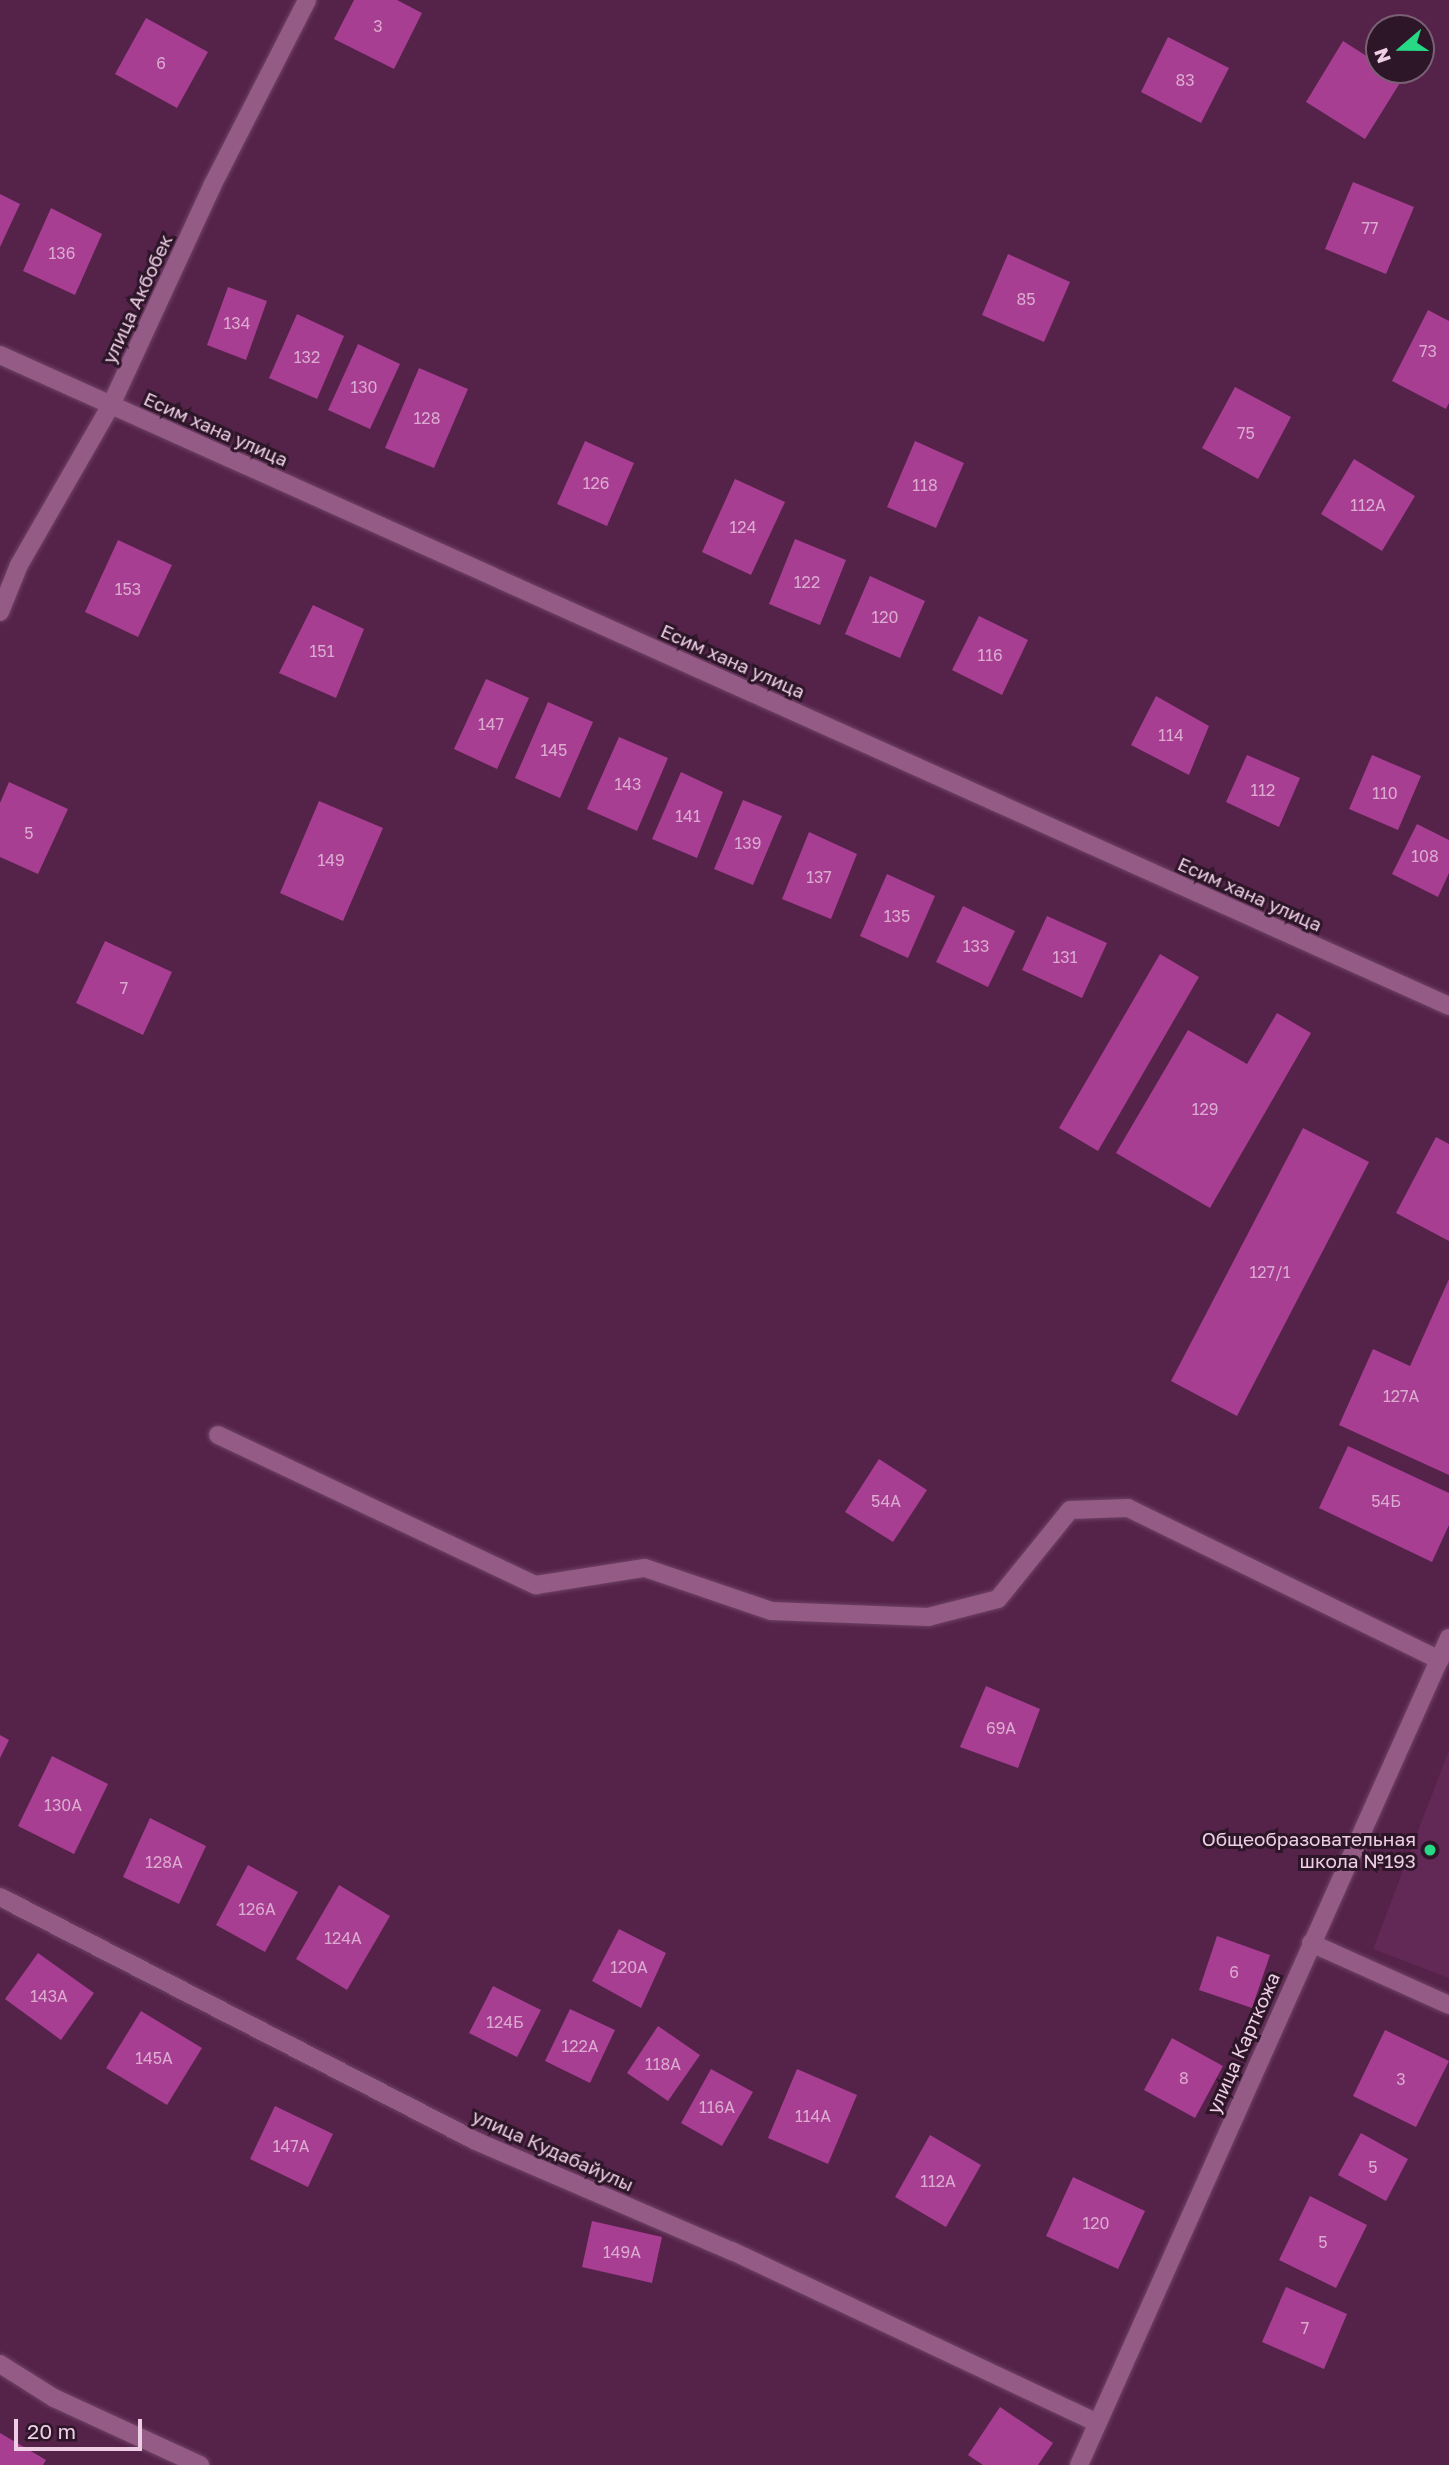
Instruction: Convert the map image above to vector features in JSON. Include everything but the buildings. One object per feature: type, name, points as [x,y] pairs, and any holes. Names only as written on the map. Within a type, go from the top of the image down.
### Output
[{"type":"street","name":"улица Акбобек","points":[[0,612],[19,565],[111,405],[212,186],[307,0]]},
{"type":"street","name":"Есим хана улица","points":[[0,355],[1449,1006]]},
{"type":"street","points":[[218,1436],[536,1585],[645,1568],[771,1611],[928,1617],[998,1599],[1069,1510],[1128,1508],[1440,1660]]},
{"type":"street","name":"улица Карткожа","points":[[1079,2465],[1449,1638]]},
{"type":"street","name":"улица Кудабайулы","points":[[0,1897],[476,2141],[732,2251],[1097,2423]]},
{"type":"street","points":[[1311,1943],[1449,2005]]},
{"type":"street","points":[[0,2364],[54,2398],[200,2465]]},
{"type":"shaded area","name":"Общеобразовательная школа №193","points":[[1449,1750],[1449,1978],[1373,1949]]},
{"type":"place","name":"Общеобразовательная школа №193","points":[[1430,1850]]}]
